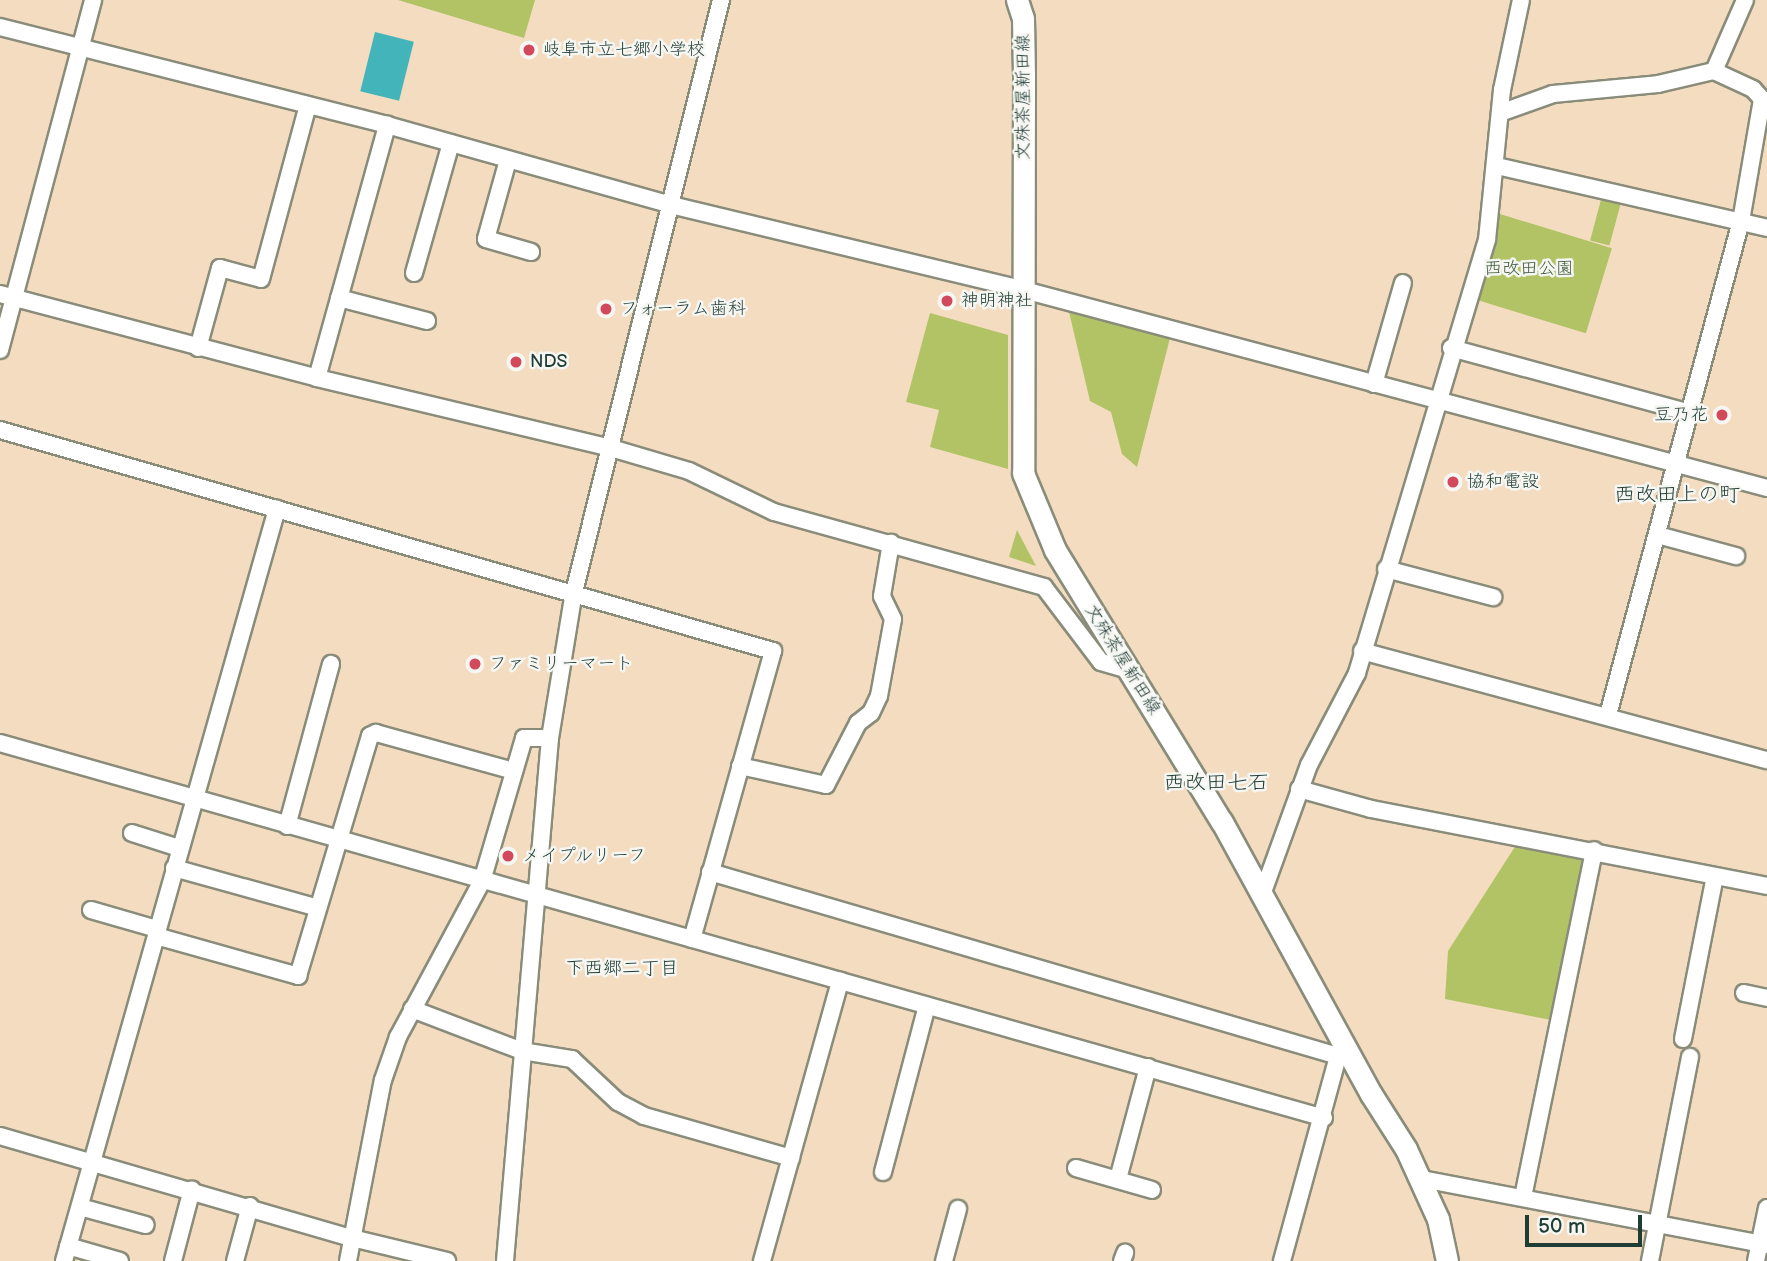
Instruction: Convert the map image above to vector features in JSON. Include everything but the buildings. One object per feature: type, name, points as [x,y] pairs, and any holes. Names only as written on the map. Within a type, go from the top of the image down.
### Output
[{"type":"main road","name":"文殊茶屋新田線","points":[[1017,0],[1023,18],[1024,68],[1023,473],[1055,550],[1263,892],[1344,1055],[1422,1179],[1447,1261]]},
{"type":"street","points":[[0,349],[7,296],[93,0]]},
{"type":"street","points":[[505,1261],[550,738],[575,592],[721,0]]},
{"type":"street","points":[[1263,892],[1299,789],[1357,673],[1451,348],[1487,240],[1497,166],[1500,113],[1521,0]]},
{"type":"street","points":[[1714,71],[1745,0]]},
{"type":"street","points":[[0,27],[387,125],[671,205],[1024,290],[1767,488]]},
{"type":"street","points":[[1500,113],[1553,94],[1658,84],[1714,71],[1753,89],[1762,99],[1741,221],[1608,715]]},
{"type":"street","points":[[198,348],[220,268],[261,279],[308,105]]},
{"type":"street","points":[[317,378],[387,125]]},
{"type":"street","points":[[414,273],[451,144]]},
{"type":"street","points":[[508,160],[486,239],[531,252]]},
{"type":"street","points":[[1497,166],[1767,228]]},
{"type":"street","points":[[1374,384],[1403,283]]},
{"type":"street","points":[[7,296],[317,378],[611,448],[689,471],[774,512],[1044,587],[1101,662],[1129,670]]},
{"type":"street","points":[[339,298],[427,321]]},
{"type":"street","points":[[1451,348],[1690,413]]},
{"type":"street","points":[[0,429],[774,651],[692,939]]},
{"type":"street","points":[[120,1261],[66,1253],[192,800],[277,509]]},
{"type":"street","points":[[1658,535],[1736,556]]},
{"type":"street","points":[[740,766],[826,785],[858,723],[871,713],[879,696],[893,620],[882,596],[891,543]]},
{"type":"street","points":[[1386,569],[1493,597]]},
{"type":"street","points":[[1362,651],[1608,715],[1767,760]]},
{"type":"street","points":[[287,826],[331,664]]},
{"type":"street","points":[[91,910],[156,933],[298,976],[370,736],[376,733],[514,771]]},
{"type":"street","points":[[348,1261],[383,1080],[412,1009],[482,881],[524,738],[550,738]]},
{"type":"street","points":[[0,743],[192,800],[536,894],[1324,1118]]},
{"type":"street","points":[[1299,789],[1371,809],[1594,850],[1767,886]]},
{"type":"street","points":[[132,833],[179,848]]},
{"type":"street","points":[[1523,1197],[1594,850]]},
{"type":"street","points":[[174,868],[318,908]]},
{"type":"street","points":[[710,872],[1344,1055],[1282,1261]]},
{"type":"street","points":[[1683,1039],[1715,876]]},
{"type":"street","points":[[762,1261],[840,981]]},
{"type":"street","points":[[1744,993],[1767,998]]},
{"type":"street","points":[[883,1172],[927,1006]]},
{"type":"street","points":[[412,1009],[522,1051],[572,1059],[618,1102],[643,1116],[791,1158]]},
{"type":"street","points":[[1650,1261],[1690,1056]]},
{"type":"street","points":[[1118,1179],[1148,1067]]},
{"type":"street","points":[[0,1136],[192,1189],[352,1238],[442,1260]]},
{"type":"street","points":[[1076,1168],[1152,1190]]},
{"type":"street","points":[[1422,1179],[1763,1244]]},
{"type":"street","points":[[173,1261],[192,1189]]},
{"type":"street","points":[[80,1206],[146,1225]]},
{"type":"street","points":[[234,1261],[250,1206]]},
{"type":"street","points":[[1756,1261],[1763,1244],[1767,1208]]},
{"type":"street","points":[[944,1261],[958,1209]]},
{"type":"green space","points":[[398,0],[535,0],[524,38]]},
{"type":"green space","points":[[1602,196],[1621,201],[1609,246],[1590,240]]},
{"type":"green space","name":"西改田公園","points":[[1500,214],[1612,248],[1586,333],[1474,299]]},
{"type":"green space","points":[[1069,312],[1170,338],[1137,467],[1122,454],[1111,412],[1090,401]]},
{"type":"green space","points":[[930,313],[1008,335],[1008,469],[930,447],[939,410],[906,402]]},
{"type":"green space","points":[[1017,530],[1036,566],[1009,557]]},
{"type":"green space","points":[[1518,842],[1588,857],[1556,1021],[1445,999],[1448,951]]},
{"type":"water","points":[[375,32],[414,42],[399,101],[360,91]]},
{"type":"place","name":"岐阜市立七郷小学校","points":[[529,50]]},
{"type":"place","name":"神明神社","points":[[947,301]]},
{"type":"place","name":"フォーラム歯科","points":[[606,309]]},
{"type":"place","name":"NDS","points":[[516,362]]},
{"type":"place","name":"豆乃花","points":[[1722,415]]},
{"type":"place","name":"協和電設","points":[[1453,482]]},
{"type":"place","name":"ファミリーマート","points":[[475,664]]},
{"type":"place","name":"メイプルリーフ","points":[[508,856]]},
{"type":"district","name":"西改田上の町","points":[[1677,495]]},
{"type":"district","name":"西改田七石","points":[[1216,783]]},
{"type":"district","name":"下西郷二丁目","points":[[622,969]]}]
